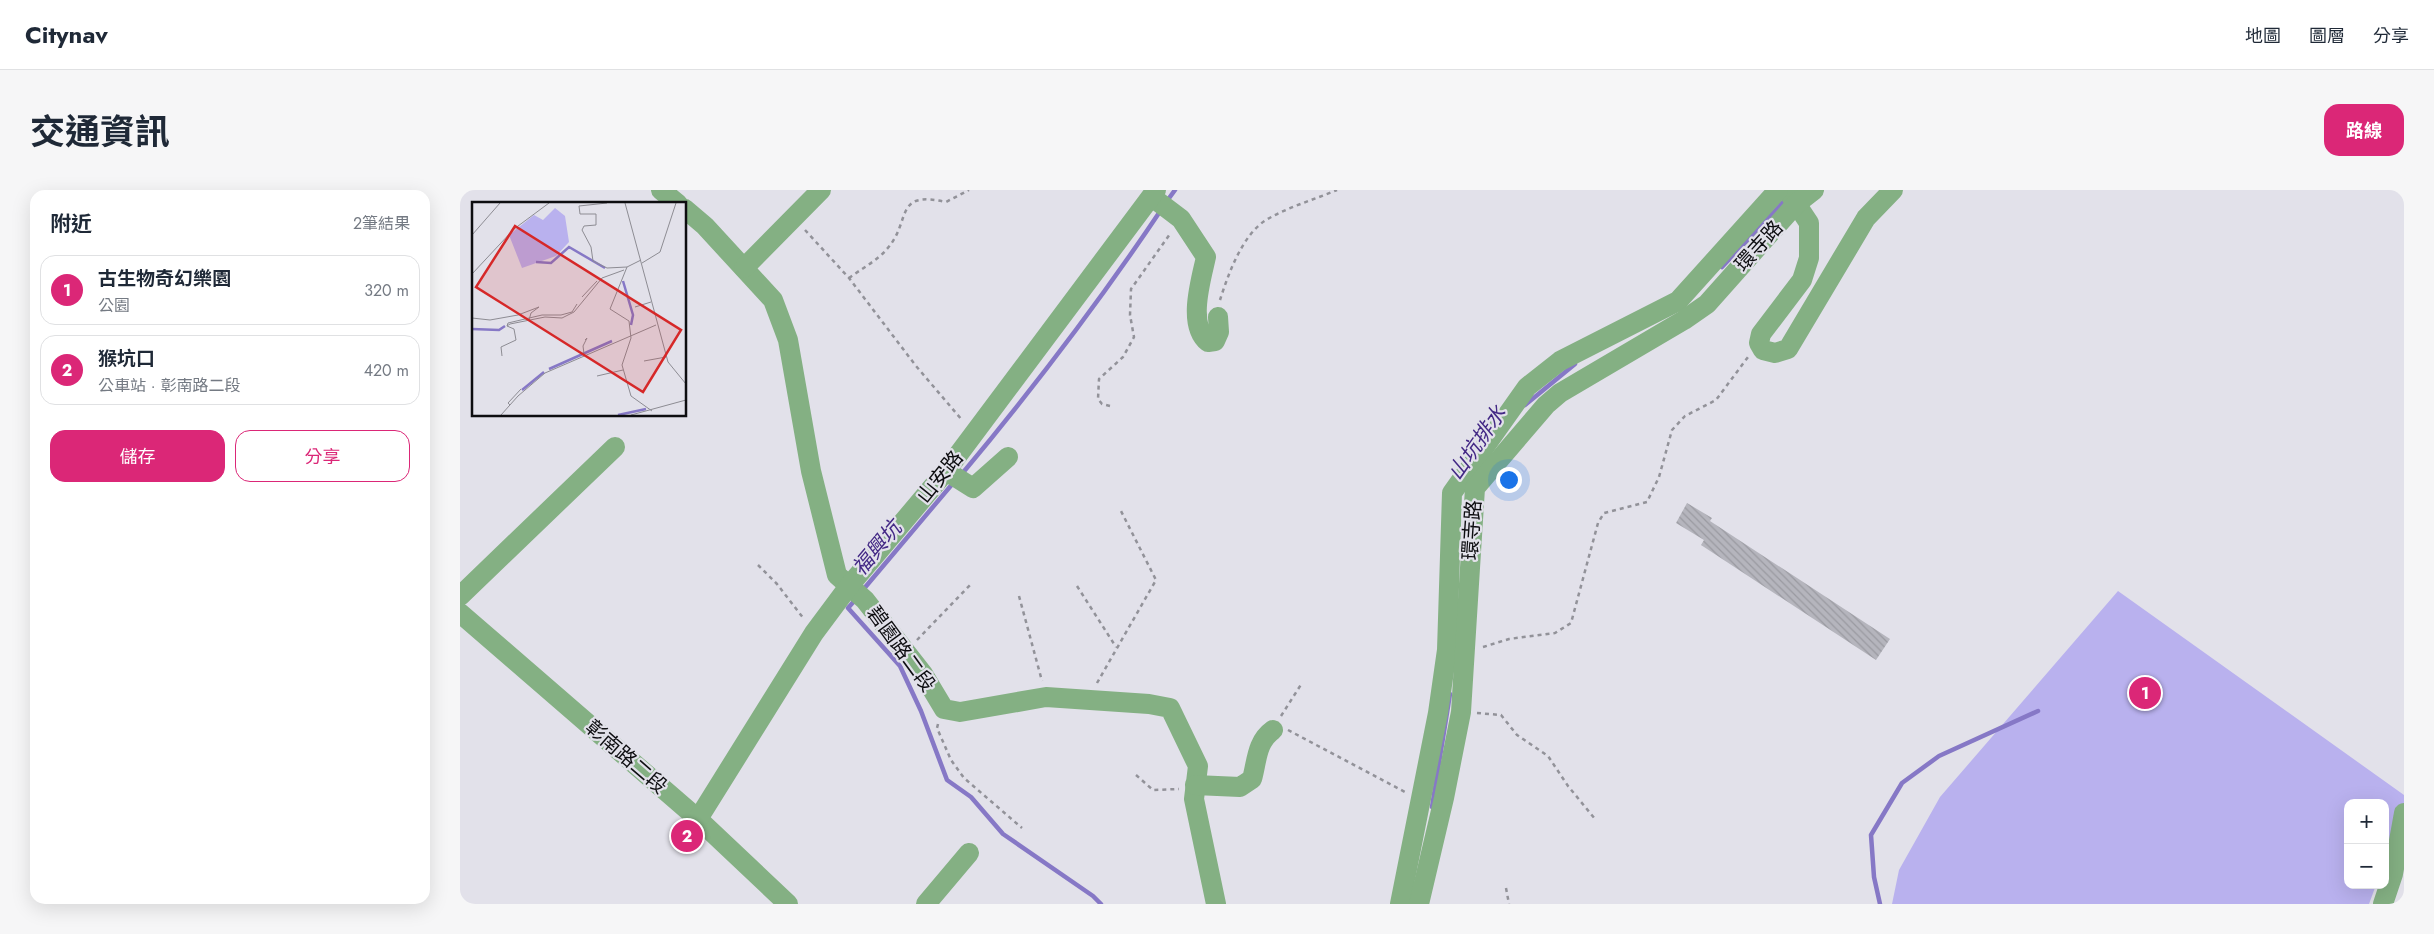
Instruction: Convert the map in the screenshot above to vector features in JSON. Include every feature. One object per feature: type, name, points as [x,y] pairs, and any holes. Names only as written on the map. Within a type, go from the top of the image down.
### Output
[{"type":"street","points":[[661,190],[676,202]]},
{"type":"street","points":[[744,268],[821,190]]},
{"type":"street","name":"環寺路","points":[[1418,904],[1434,798],[1450,714],[1455,651],[1452,493],[1535,394],[1560,361],[1678,301],[1788,195],[1814,190]]},
{"type":"street","points":[[1788,195],[1809,224],[1809,258],[1802,280],[1761,334],[1759,343],[1764,350],[1775,353],[1788,349],[1866,218],[1893,190]]},
{"type":"street","points":[[1154,194],[1181,219],[1206,258],[1197,299],[1203,338],[1208,342],[1215,341],[1219,332],[1218,317]]},
{"type":"street","name":"山安路","points":[[698,819],[814,633],[850,586],[946,471],[1154,194]]},
{"type":"street","name":"環寺路","points":[[1535,394],[1560,393],[1684,320],[1707,304],[1788,195]]},
{"type":"street","name":"碧園路二段","points":[[686,211],[705,226],[774,300],[788,340],[811,471],[838,575],[865,600],[923,674],[944,709],[960,712],[1046,697],[1170,708],[1198,766],[1194,799],[1216,904]]},
{"type":"street","points":[[460,596],[615,447]]},
{"type":"street","points":[[946,471],[973,488],[1008,456]]},
{"type":"street","name":"彰南路二段","points":[[460,613],[698,819],[788,904]]},
{"type":"street","points":[[1195,785],[1240,787],[1252,779],[1258,751],[1266,735],[1272,730]]},
{"type":"street","name":"環寺路","points":[[1400,904],[1434,798]]},
{"type":"street","points":[[2383,904],[2393,874],[2404,813]]},
{"type":"street","points":[[926,904],[969,852]]},
{"type":"path","points":[[849,278],[887,250],[900,228],[907,205],[916,199],[932,198],[946,202],[969,190]]},
{"type":"path","points":[[1218,317],[1219,303],[1230,270],[1248,239],[1264,222],[1288,209],[1337,190]]},
{"type":"path","points":[[794,218],[849,278],[916,366],[974,433]]},
{"type":"path","points":[[1110,406],[1102,404],[1098,398],[1099,379],[1123,357],[1134,337],[1130,315],[1131,289],[1181,219]]},
{"type":"path","points":[[1455,651],[1510,639],[1555,633],[1570,623],[1598,522],[1604,513],[1647,502],[1659,477],[1672,430],[1685,416],[1716,400],[1745,363],[1761,334]]},
{"type":"path","points":[[1086,700],[1156,580],[1121,511]]},
{"type":"path","points":[[758,565],[777,584],[814,633]]},
{"type":"path","points":[[905,652],[972,584]]},
{"type":"path","points":[[1077,586],[1116,647]]},
{"type":"path","points":[[1020,596],[1046,697]]},
{"type":"path","points":[[1272,730],[1302,683]]},
{"type":"path","points":[[944,709],[937,728],[951,760],[964,778],[1022,828]]},
{"type":"path","points":[[1450,714],[1501,715],[1517,735],[1548,756],[1568,786],[1595,819]]},
{"type":"path","points":[[1272,730],[1285,728],[1411,795],[1434,798]]},
{"type":"path","points":[[1136,776],[1153,790],[1185,789],[1195,785]]},
{"type":"path","points":[[1506,888],[1509,904]]},
{"type":"shaded area","points":[[2118,591],[2404,795],[2404,805],[2389,847],[2389,799],[2344,799],[2344,889],[2375,889],[2369,904],[1892,904],[1899,870],[1940,797]]},
{"type":"building","points":[[1687,503],[1712,518],[1710,521],[1890,639],[1876,660],[1701,545],[1704,540],[1676,523]]},
{"type":"waterway","name":"福興坑","points":[[1167,201],[1175,190]]},
{"type":"waterway","name":"山坑排水","points":[[1722,267],[1787,198]]},
{"type":"waterway","name":"福興坑","points":[[961,475],[1065,345],[1161,210]]},
{"type":"waterway","name":"山坑排水","points":[[1525,405],[1575,364]]},
{"type":"waterway","name":"福興坑","points":[[862,591],[954,482]]},
{"type":"waterway","name":"福興坑","points":[[856,599],[848,608],[900,666],[921,711],[947,780],[971,797],[1003,834],[1093,896],[1101,904]]},
{"type":"waterway","name":"山坑排水","points":[[1432,807],[1450,694]]},
{"type":"waterway","points":[[1880,904],[1874,877],[1871,835],[1902,783],[1939,756],[2038,711]]},
{"type":"place","name":"古生物奇幻樂園","points":[[2145,693]]},
{"type":"place","name":"猴坑口","points":[[687,836]]}]
